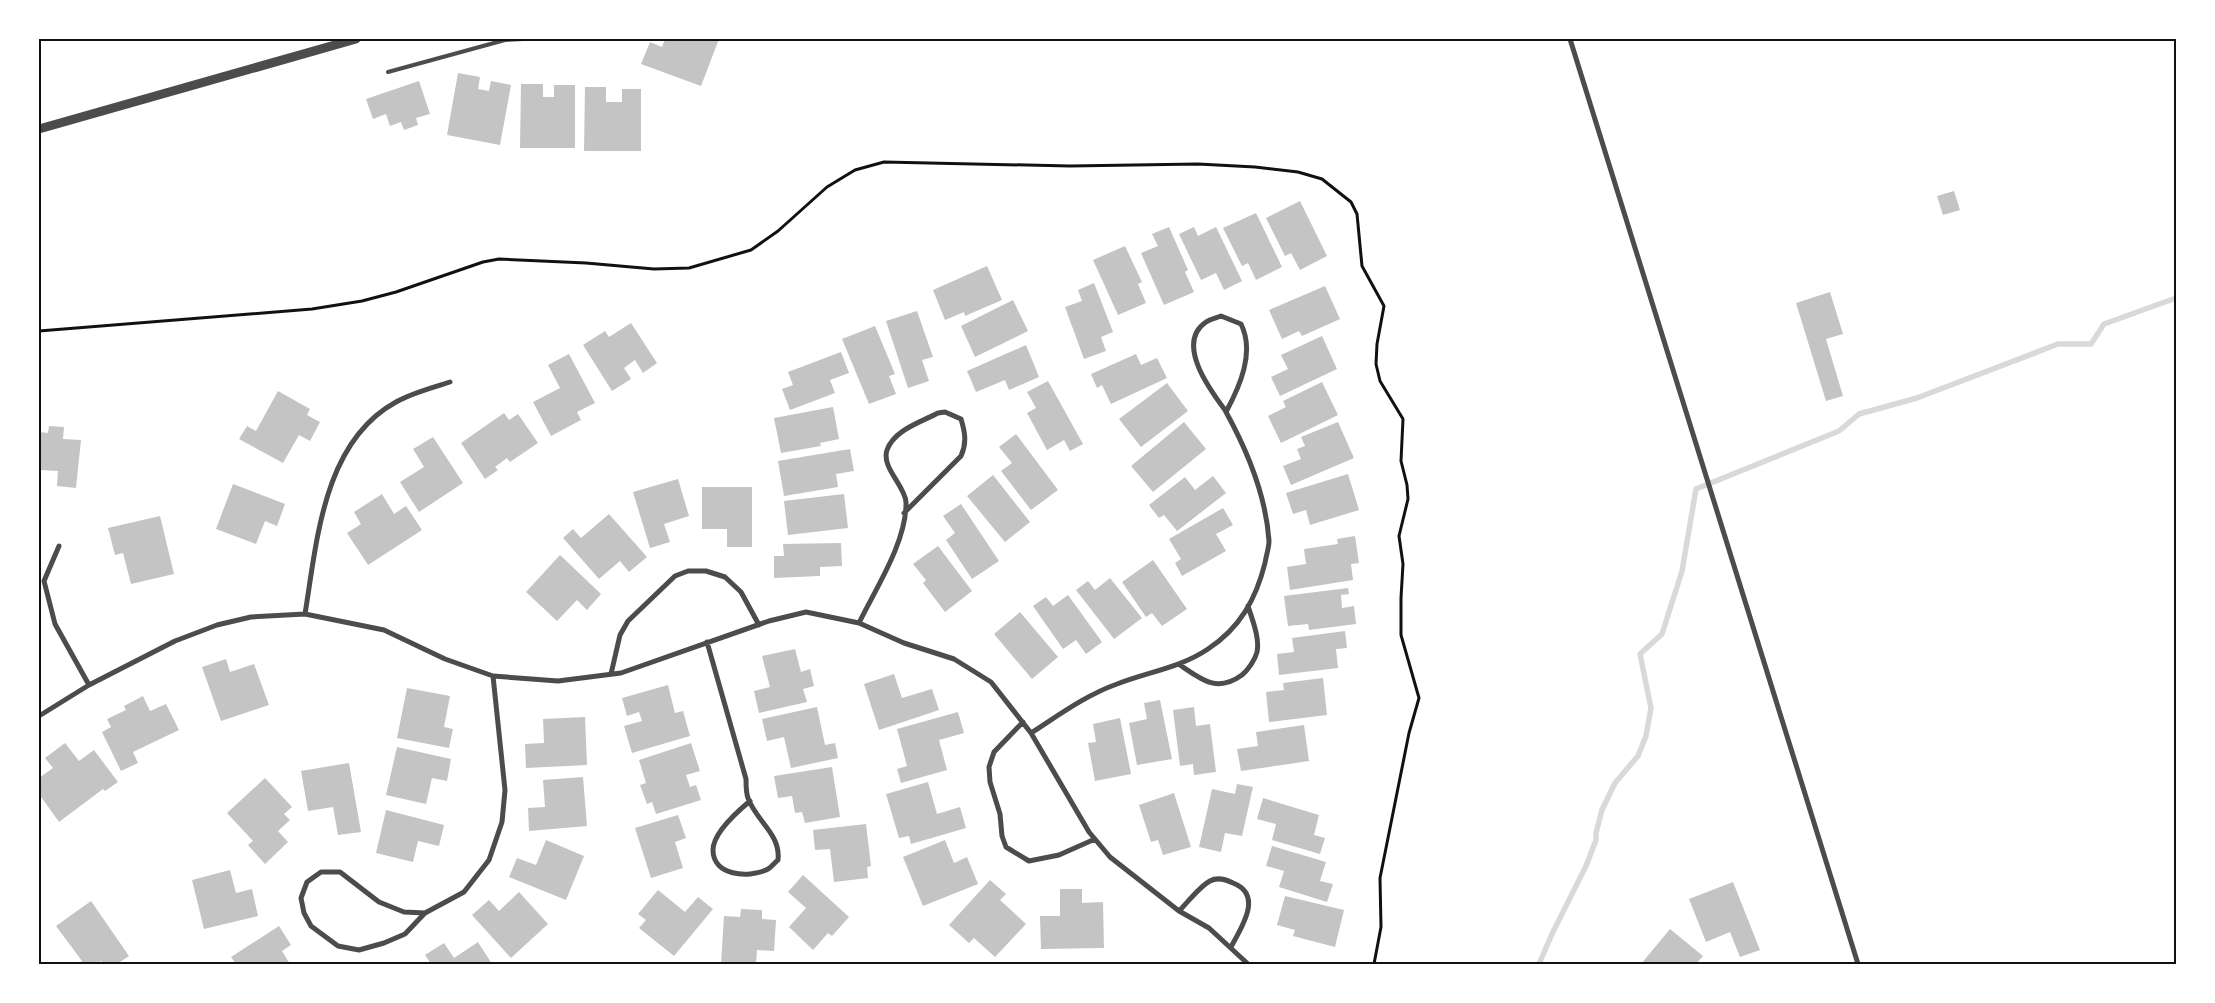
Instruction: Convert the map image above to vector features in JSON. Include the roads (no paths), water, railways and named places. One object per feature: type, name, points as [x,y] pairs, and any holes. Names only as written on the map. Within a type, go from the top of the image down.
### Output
[{"type":"street","points":[[39,129],[356,39]]},
{"type":"street","points":[[1570,39],[1858,964]]},
{"type":"street","points":[[1031,733],[1080,702],[1116,684],[1180,664],[1209,649],[1239,622],[1259,588],[1269,542],[1262,495],[1244,444],[1226,412],[1211,391],[1194,358],[1194,345],[1198,333],[1206,322],[1221,316],[1241,324],[1247,335],[1249,348],[1233,400],[1226,412]]},
{"type":"street","points":[[305,614],[321,510],[344,459],[364,427],[396,402],[450,382]]},
{"type":"street","points":[[860,623],[901,536],[904,513],[906,501],[887,462],[886,452],[892,438],[938,413],[945,412],[961,419],[965,433],[965,448],[961,456],[904,513]]},
{"type":"street","points":[[59,546],[44,582],[55,624],[89,685]]},
{"type":"street","points":[[611,674],[620,634],[628,621],[675,576],[688,570],[706,570],[725,577],[741,592],[759,625]]},
{"type":"street","points":[[1180,664],[1203,681],[1219,684],[1230,684],[1247,671],[1257,652],[1255,632],[1248,606]]},
{"type":"street","points":[[39,716],[89,685],[175,641],[217,625],[251,617],[305,614],[384,630],[445,659],[493,676],[558,681],[621,673],[707,642],[806,612],[860,623],[904,643],[954,659],[990,682],[1031,733],[1095,840],[1110,857],[1179,911],[1208,928],[1248,964]]},
{"type":"street","points":[[707,642],[746,779],[750,801],[776,842],[779,852],[778,860],[766,870],[734,874],[725,870],[715,859],[713,849],[720,833],[733,815],[750,801]]},
{"type":"street","points":[[425,913],[404,912],[379,902],[340,872],[321,872],[307,882],[301,898],[304,913],[311,926],[338,946],[359,950],[384,943],[404,934],[425,913],[464,892],[488,860],[502,822],[506,790],[493,676]]},
{"type":"street","points":[[1023,722],[994,752],[988,767],[990,782],[1000,814],[1002,836],[1006,848],[1029,861],[1059,855],[1095,840]]},
{"type":"street","points":[[1179,911],[1210,881],[1220,879],[1237,884],[1248,898],[1249,907],[1247,916],[1231,947]]},
{"type":"lane","points":[[388,72],[505,40],[523,39]]},
{"type":"waterway","points":[[1539,964],[1586,866],[1596,840],[1602,810],[1615,783],[1638,756],[1646,736],[1651,708],[1640,654],[1662,634],[1682,571],[1696,489],[1839,431],[1859,414],[1917,398],[2058,344],[2091,344],[2104,324],[2176,298]]}]
